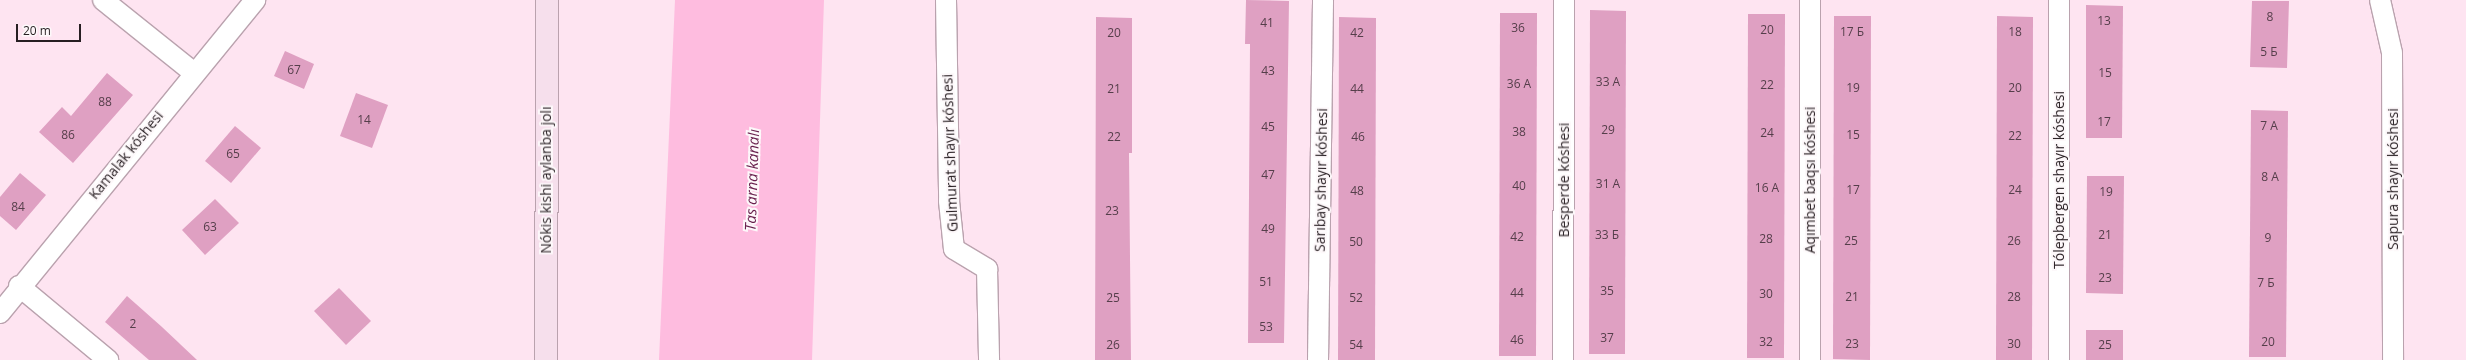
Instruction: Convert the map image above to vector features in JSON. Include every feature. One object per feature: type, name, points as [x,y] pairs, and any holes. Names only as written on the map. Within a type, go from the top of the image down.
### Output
[{"type":"main road","name":"Nókis kishi aylanba jolı","points":[[546,360],[547,0]]},
{"type":"street","points":[[103,0],[193,72]]},
{"type":"street","name":"Kamalak kóshesi","points":[[0,313],[19,286],[193,72],[256,0]]},
{"type":"street","name":"Gulmurat shayır kóshesi","points":[[946,0],[949,201],[954,249],[987,269],[989,360]]},
{"type":"street","name":"Sarıbay shayır kóshesi","points":[[1318,360],[1324,0]]},
{"type":"street","name":"Besperde kóshesi","points":[[1563,360],[1564,0]]},
{"type":"street","name":"Aqımbet baqsı kóshesi","points":[[1810,0],[1810,360]]},
{"type":"street","name":"Tólepbergen shayır kóshesi","points":[[2059,0],[2059,360]]},
{"type":"street","name":"Sapura shayır kóshesi","points":[[2380,0],[2392,53],[2393,360]]},
{"type":"street","points":[[19,286],[108,360]]},
{"type":"water","name":"Tas arna kanalı","points":[[675,0],[824,0],[812,360],[659,360]]},
{"type":"building","points":[[1246,0],[1289,1],[1284,343],[1248,343],[1250,44],[1245,44]]},
{"type":"building","points":[[2252,1],[2289,1],[2287,68],[2250,67]]},
{"type":"building","points":[[2086,5],[2123,6],[2122,138],[2086,138]]},
{"type":"building","points":[[1590,10],[1626,11],[1625,354],[1589,354]]},
{"type":"building","points":[[1500,13],[1537,13],[1536,356],[1499,356]]},
{"type":"building","points":[[1748,14],[1785,14],[1784,358],[1747,358]]},
{"type":"building","points":[[1834,16],[1871,16],[1870,360],[1833,359]]},
{"type":"building","points":[[1997,16],[2033,17],[2032,360],[1996,360]]},
{"type":"building","points":[[1096,17],[1132,18],[1132,153],[1129,153],[1131,360],[1095,360]]},
{"type":"building","points":[[1339,17],[1376,18],[1375,360],[1338,360]]},
{"type":"building","points":[[285,51],[314,64],[304,89],[274,76]]},
{"type":"building","points":[[107,73],[133,95],[73,163],[39,132],[62,107],[71,116]]},
{"type":"building","points":[[356,93],[388,105],[372,148],[340,136]]},
{"type":"building","points":[[2251,110],[2288,111],[2286,357],[2249,357]]},
{"type":"building","points":[[235,126],[261,148],[231,183],[205,161]]},
{"type":"building","points":[[20,173],[46,195],[16,230],[0,216],[0,197]]},
{"type":"building","points":[[2087,176],[2124,176],[2123,294],[2086,293]]},
{"type":"building","points":[[215,199],[239,223],[205,255],[182,230]]},
{"type":"building","points":[[339,288],[371,321],[346,345],[314,311]]},
{"type":"building","points":[[127,296],[197,360],[149,360],[105,322]]},
{"type":"building","points":[[2086,330],[2123,330],[2123,360],[2086,360]]}]
